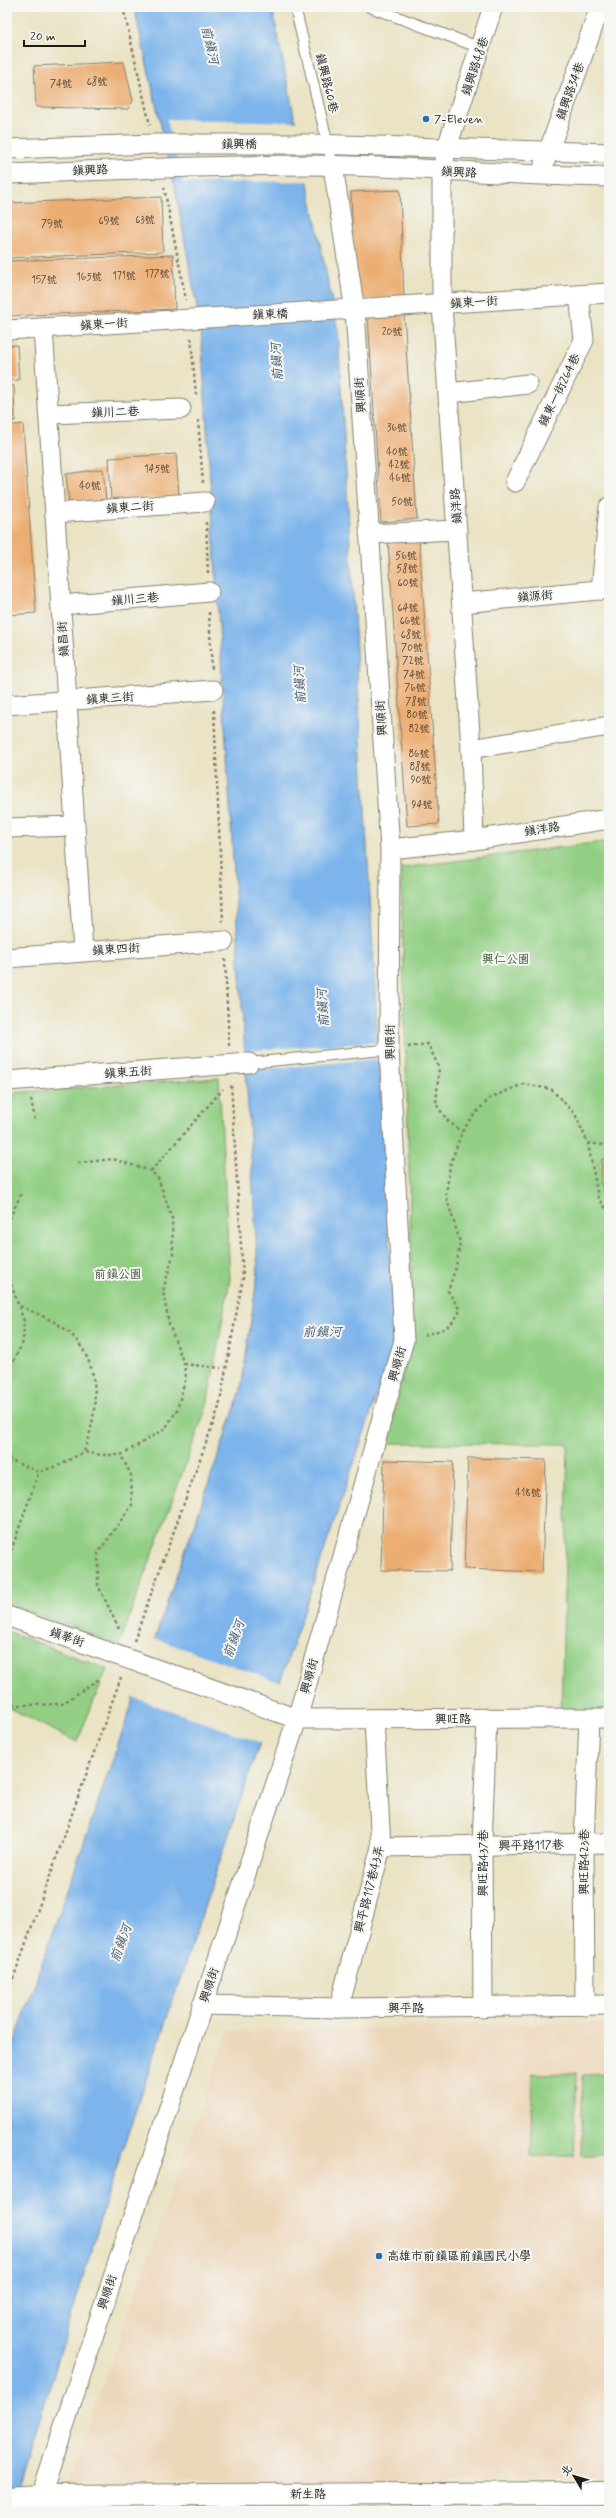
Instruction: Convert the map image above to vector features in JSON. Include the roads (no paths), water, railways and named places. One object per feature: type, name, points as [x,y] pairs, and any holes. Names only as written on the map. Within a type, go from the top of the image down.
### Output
[{"type":"street","name":"鎮興路48巷","points":[[442,171],[448,147],[493,7]]},
{"type":"street","name":"鎮興路34巷","points":[[540,176],[600,7]]},
{"type":"street","name":"鎮興路","points":[[7,149],[162,144]]},
{"type":"street","name":"鎮興橋","points":[[162,144],[310,144]]},
{"type":"street","name":"鎮興路","points":[[310,144],[448,147],[548,153],[609,153]]},
{"type":"street","name":"鎮興路","points":[[310,165],[540,176],[609,177]]},
{"type":"street","name":"鎮興橋","points":[[167,168],[310,165]]},
{"type":"street","name":"興順街","points":[[26,2501],[202,2005],[297,1719],[404,1340],[386,1050],[390,849],[369,534],[333,166]]},
{"type":"street","name":"鎮興路","points":[[7,174],[167,168]]},
{"type":"street","name":"鎮洋路","points":[[442,171],[442,304],[449,392],[471,749],[474,840]]},
{"type":"street","name":"鎮東一街","points":[[347,311],[609,293]]},
{"type":"street","name":"鎮東一街264巷","points":[[515,482],[584,340],[579,295]]},
{"type":"street","name":"鎮東橋","points":[[195,317],[347,311]]},
{"type":"street","name":"鎮東一街","points":[[7,330],[195,317]]},
{"type":"street","name":"鎮昌街","points":[[43,328],[83,951]]},
{"type":"street","points":[[449,392],[528,384]]},
{"type":"street","name":"鎮川二巷","points":[[49,414],[188,406]]},
{"type":"street","name":"鎮東二街","points":[[55,513],[205,502]]},
{"type":"street","points":[[605,590],[609,506]]},
{"type":"street","points":[[369,534],[457,530]]},
{"type":"street","name":"鎮源街","points":[[462,603],[605,590]]},
{"type":"street","name":"鎮川三巷","points":[[61,606],[209,592]]},
{"type":"street","name":"鎮東三街","points":[[7,705],[213,690]]},
{"type":"street","points":[[471,749],[609,726]]},
{"type":"street","name":"鎮洋路","points":[[390,849],[474,840],[609,819]]},
{"type":"street","points":[[7,828],[75,826]]},
{"type":"street","name":"鎮東四街","points":[[7,958],[224,941]]},
{"type":"street","name":"鎮東五街","points":[[7,1081],[249,1063]]},
{"type":"street","name":"鎮華街","points":[[7,1616],[297,1719]]},
{"type":"street","name":"興旺路437巷","points":[[483,2008],[482,1845],[487,1718]]},
{"type":"street","name":"興旺路423巷","points":[[585,2006],[584,1844],[589,1718]]},
{"type":"street","name":"興旺路","points":[[297,1719],[609,1718]]},
{"type":"street","name":"興平路117巷43弄","points":[[339,2008],[381,1847],[374,1719]]},
{"type":"street","name":"興平路117巷","points":[[381,1847],[609,1843]]},
{"type":"street","name":"興平路","points":[[202,2005],[339,2008],[483,2008],[609,2005]]},
{"type":"street","name":"新生路","points":[[26,2501],[609,2492]]},
{"type":"lane","name":"鎮興路60巷","points":[[295,7],[333,166]]},
{"type":"lane","points":[[370,7],[481,48]]},
{"type":"lane","points":[[249,1063],[386,1050]]},
{"type":"water","name":"前鎮河","points":[[134,7],[272,7],[338,331],[395,1341],[115,2172],[12,2511],[7,2511],[7,2064],[241,1390],[258,1271],[201,329],[175,188]]},
{"type":"place","name":"7-Eleven","points":[[426,119]]},
{"type":"place","name":"高雄市前鎮區前鎮國民小學","points":[[379,2256]]},
{"type":"park label","name":"興仁公園","points":[[506,959]]},
{"type":"park label","name":"前鎮公園","points":[[118,1274]]}]
